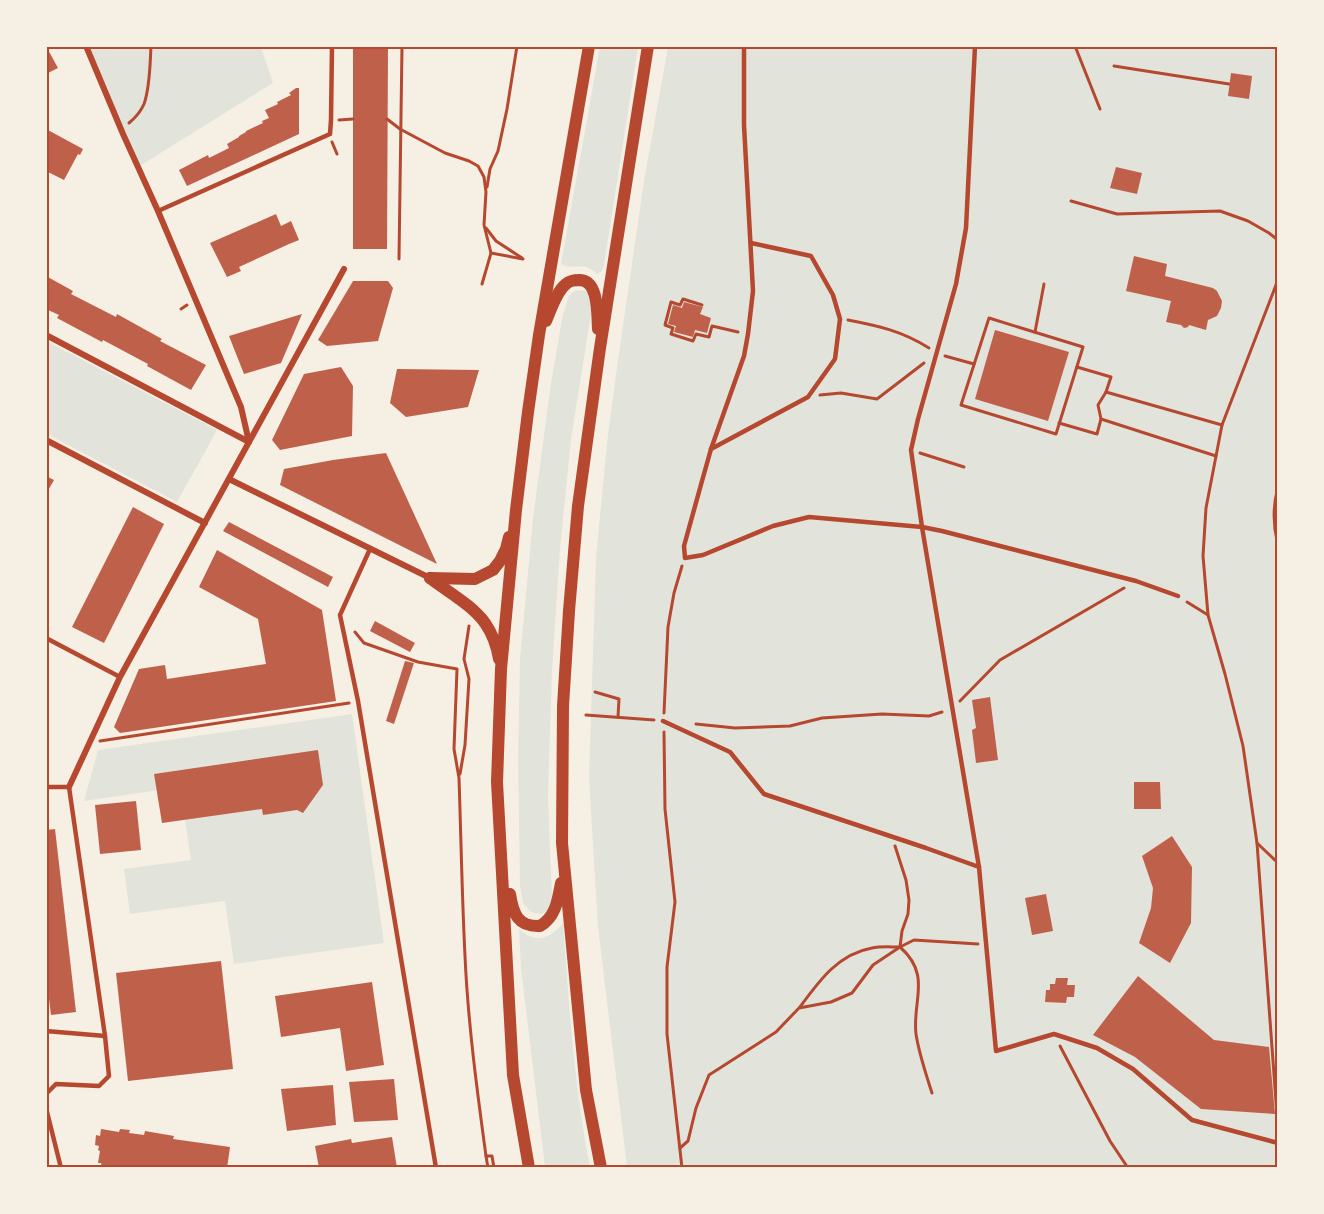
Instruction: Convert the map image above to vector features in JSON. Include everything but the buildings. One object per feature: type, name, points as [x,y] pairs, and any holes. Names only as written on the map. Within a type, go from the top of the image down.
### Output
[{"type":"main road","points":[[529,1167],[513,1075],[497,782],[501,669],[516,510],[539,335],[589,46]]},
{"type":"main road","points":[[501,843],[512,908],[520,921],[526,925],[540,926],[545,923],[555,908],[561,882],[563,706],[568,611],[578,506],[600,348],[648,46]]},
{"type":"main road","points":[[539,335],[561,290],[567,283],[580,280],[587,282],[593,288],[596,298],[600,348]]},
{"type":"main road","points":[[430,578],[476,579],[493,570],[506,549],[516,510]]},
{"type":"main road","points":[[430,578],[471,608],[486,624],[497,649],[501,669]]},
{"type":"main road","points":[[562,843],[586,1090],[601,1167]]},
{"type":"street","points":[[86,46],[241,407],[249,442]]},
{"type":"street","points":[[69,787],[120,677],[344,269]]},
{"type":"street","points":[[46,335],[249,442]]},
{"type":"street","points":[[46,440],[205,523]]},
{"type":"street","points":[[229,478],[430,578]]},
{"type":"lane","points":[[158,211],[330,134],[332,46]]},
{"type":"lane","points":[[744,46],[744,125],[753,291],[744,356],[711,449],[684,546],[685,558],[703,555],[773,526],[809,517],[922,527],[942,531],[1136,581],[1178,596]]},
{"type":"lane","points":[[975,46],[966,228],[956,284],[911,450],[979,867],[996,1051],[1054,1034],[1097,1048],[1133,1069],[1192,1120],[1278,1143]]},
{"type":"lane","points":[[711,449],[808,397],[835,359],[840,319],[833,295],[811,256],[751,243]]},
{"type":"lane","points":[[1278,490],[1275,529],[1278,542]]},
{"type":"lane","points":[[370,549],[340,615],[358,701],[436,1167]]},
{"type":"lane","points":[[46,638],[120,677]]},
{"type":"lane","points":[[663,721],[730,752],[764,794],[979,867]]},
{"type":"lane","points":[[46,787],[69,787],[109,1076],[99,1086],[56,1084],[46,1094]]},
{"type":"lane","points":[[46,1031],[105,1036]]},
{"type":"lane","points":[[46,1108],[61,1167]]},
{"type":"path","points":[[123,134],[143,105],[147,90],[151,46]]},
{"type":"path","points":[[399,259],[402,46]]},
{"type":"path","points":[[482,284],[491,253],[484,225],[486,192],[507,109],[517,46]]},
{"type":"path","points":[[1075,46],[1100,109]]},
{"type":"path","points":[[1114,66],[1229,84]]},
{"type":"path","points":[[387,119],[400,129],[445,153],[478,166],[484,177],[486,192]]},
{"type":"path","points":[[1071,201],[1117,214],[1220,211],[1248,221],[1278,240]]},
{"type":"path","points":[[484,225],[496,241],[524,260],[491,253]]},
{"type":"path","points":[[1278,277],[1222,425],[1206,508],[1203,556],[1208,615],[1243,746],[1257,843],[1278,1129]]},
{"type":"path","points":[[1035,332],[1044,284]]},
{"type":"path","points":[[702,305],[682,299],[680,305],[671,302],[665,325],[673,328],[671,334],[693,341],[696,334],[709,338],[712,326],[748,334]]},
{"type":"path","points":[[989,318],[1083,347],[1056,434],[962,405],[974,364],[989,318]]},
{"type":"path","points":[[840,319],[879,326],[911,337],[938,353],[974,364]]},
{"type":"path","points":[[808,397],[841,393],[877,399],[938,353]]},
{"type":"path","points":[[1059,423],[1096,434],[1101,419],[1098,405],[1111,377],[1077,367]]},
{"type":"path","points":[[1106,392],[1222,425]]},
{"type":"path","points":[[1101,419],[1216,456]]},
{"type":"path","points":[[911,450],[964,467]]},
{"type":"path","points":[[682,1167],[667,1034],[667,968],[675,902],[665,809],[663,721],[668,627],[674,593],[685,558]]},
{"type":"path","points":[[694,724],[735,728],[790,726],[822,718],[882,714],[929,716],[953,708],[1000,660],[1136,581]]},
{"type":"path","points":[[1178,596],[1208,615]]},
{"type":"path","points":[[459,778],[465,746],[469,679],[464,659],[471,608]]},
{"type":"path","points":[[340,615],[364,643],[418,662],[457,669]]},
{"type":"path","points":[[464,659],[457,669],[454,749],[459,778],[465,957],[473,1060],[489,1167]]},
{"type":"path","points":[[595,692],[619,699],[618,717]]},
{"type":"path","points":[[90,743],[358,701]]},
{"type":"path","points":[[586,715],[663,721]]},
{"type":"path","points":[[894,838],[909,900],[900,947]]},
{"type":"path","points":[[1257,843],[1278,863]]},
{"type":"path","points":[[799,1008],[831,1002],[852,993],[873,965],[914,940],[986,944]]},
{"type":"path","points":[[680,1148],[688,1141],[696,1108],[709,1075],[776,1032],[837,963],[872,947],[900,947],[907,952],[917,972],[920,990],[916,1010],[916,1033],[932,1093]]},
{"type":"path","points":[[1054,1034],[1110,1141],[1128,1167]]},
{"type":"path","points":[[486,1156],[492,1156],[494,1167]]},
{"type":"shaded area","points":[[86,47],[261,47],[273,83],[138,167]]},
{"type":"shaded area","points":[[600,47],[638,47],[604,265],[602,271],[597,274],[587,267],[570,267],[561,264]]},
{"type":"shaded area","points":[[668,47],[1277,47],[1277,1167],[627,1167],[598,927],[589,778],[596,557],[618,360],[644,181]]},
{"type":"shaded area","points":[[574,291],[588,292],[592,308],[571,439],[560,549],[552,671],[548,797],[552,900],[549,910],[541,914],[531,912],[523,903],[520,885],[518,760],[520,659],[533,518],[551,383],[563,314],[569,296]]},
{"type":"shaded area","points":[[46,341],[217,430],[177,502],[47,434]]},
{"type":"shaded area","points":[[352,714],[384,943],[234,964],[225,901],[130,914],[124,869],[191,860],[180,787],[84,801],[98,750]]},
{"type":"shaded area","points":[[563,923],[576,1076],[590,1167],[545,1167],[521,968],[519,929],[531,937],[542,938],[553,933]]}]
